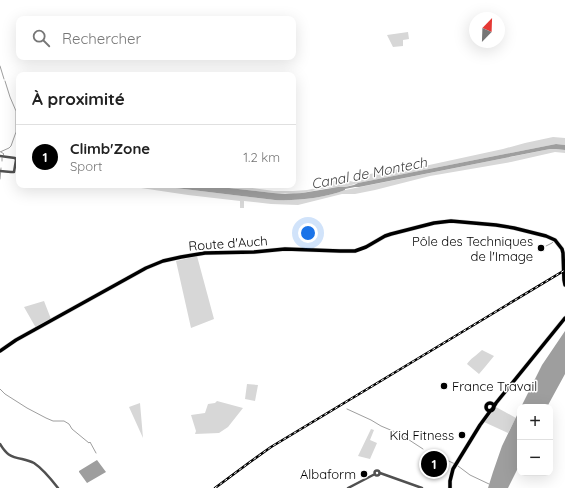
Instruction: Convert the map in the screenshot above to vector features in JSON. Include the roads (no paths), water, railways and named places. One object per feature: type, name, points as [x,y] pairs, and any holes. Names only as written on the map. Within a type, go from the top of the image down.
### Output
[{"type":"main road","name":"Route d'Auch","points":[[0,351],[16,340],[146,268],[169,260],[193,254],[254,252],[281,249],[355,251],[391,234],[445,221],[514,228],[549,237],[557,242],[562,249],[565,285]]},
{"type":"main road","points":[[451,488],[450,478],[456,465],[485,417],[565,318]]},
{"type":"main road","points":[[485,417],[487,413],[487,404],[499,400]]},
{"type":"main road","points":[[491,403],[494,405],[492,409]]},
{"type":"main road","points":[[486,409],[492,409]]},
{"type":"street","points":[[0,156],[15,158],[16,160],[14,172],[1,171]]},
{"type":"street","points":[[0,444],[5,452],[13,457],[35,464],[58,488]]},
{"type":"street","points":[[348,488],[375,474],[378,476],[380,473],[422,488]]},
{"type":"waterway","points":[[0,66],[4,79]]},
{"type":"waterway","points":[[0,152],[11,146],[16,132],[16,111],[5,81]]},
{"type":"waterway","points":[[1,152],[4,154],[3,155]]},
{"type":"waterway","points":[[0,179],[1,168]]},
{"type":"waterway","points":[[546,246],[554,241]]},
{"type":"waterway","points":[[0,389],[5,394],[27,408],[46,418],[53,421],[64,421],[69,424],[72,429],[89,443],[90,442],[96,453]]},
{"type":"waterway","points":[[347,409],[400,434],[423,449]]},
{"type":"waterway","points":[[434,454],[455,464]]},
{"type":"waterway","points":[[458,466],[470,475],[489,484]]},
{"type":"railway","points":[[215,488],[271,447],[565,270]]},
{"type":"place","name":"Pôle des Techniques de l'Image","points":[[541,248]]},
{"type":"place","name":"France Travail","points":[[444,386]]},
{"type":"place","name":"Kid Fitness","points":[[462,435]]},
{"type":"place","name":"Climb'Zone","points":[[434,464]]},
{"type":"place","name":"Albaform","points":[[364,474]]},
{"type":"water label","name":"Canal de Montech","points":[[369,173]]}]
